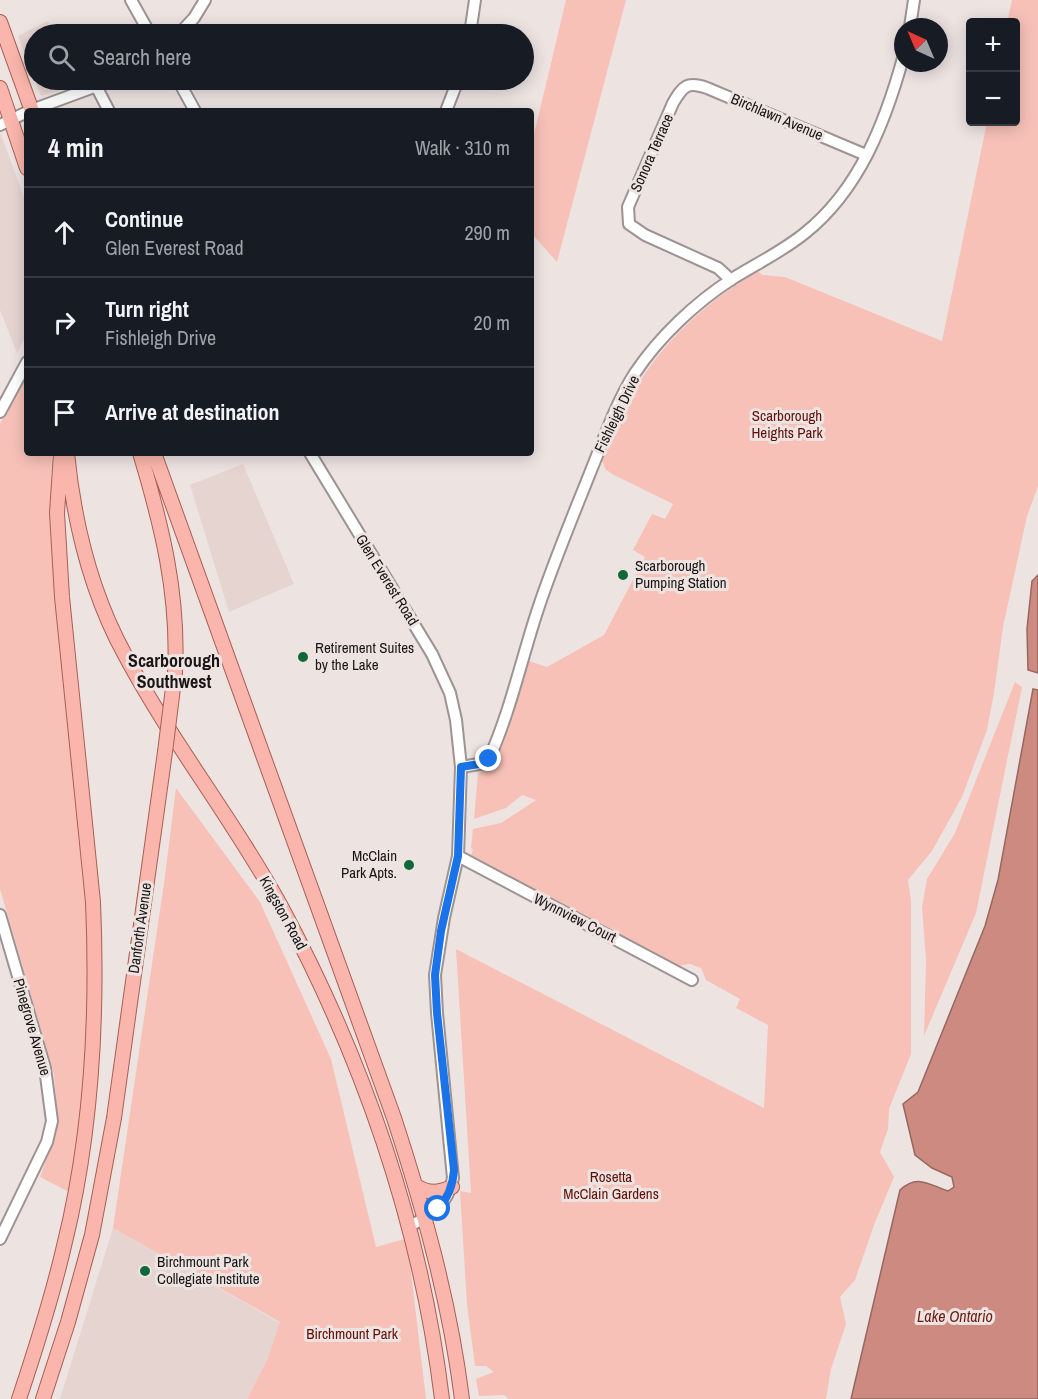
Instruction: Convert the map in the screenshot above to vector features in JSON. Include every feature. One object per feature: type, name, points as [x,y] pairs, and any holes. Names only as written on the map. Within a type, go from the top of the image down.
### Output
[{"type":"main road","points":[[0,22],[29,108]]},
{"type":"main road","points":[[0,88],[6,122],[24,161]]},
{"type":"main road","points":[[19,1399],[49,1305],[66,1238],[85,1138],[93,1048],[95,946],[93,902],[62,597],[57,513],[61,456]]},
{"type":"main road","name":"Kingston Road","points":[[67,456],[82,544],[107,616],[124,654],[282,909],[338,1024],[373,1110],[409,1226],[430,1321],[442,1399]]},
{"type":"main road","name":"Danforth Avenue","points":[[43,1399],[81,1278],[104,1177],[175,672],[176,626],[171,582],[162,529],[141,456]]},
{"type":"main road","name":"Kingston Road","points":[[155,456],[394,1118],[425,1219],[448,1316],[462,1399]]},
{"type":"main road","points":[[416,1186],[433,1192],[452,1187]]},
{"type":"street","points":[[131,0],[144,24]]},
{"type":"street","points":[[188,24],[205,0]]},
{"type":"street","points":[[471,24],[475,0]]},
{"type":"street","points":[[911,18],[914,0]]},
{"type":"street","name":"Fishleigh Drive","points":[[461,767],[485,763],[493,750],[569,522],[609,422],[635,373],[667,335],[698,304],[731,280],[804,234],[823,217],[856,175],[890,103],[899,72]]},
{"type":"street","name":"Birchlawn Avenue","points":[[686,85],[697,84],[866,155]]},
{"type":"street","name":"Sonora Terrace","points":[[686,85],[673,103],[628,207],[629,224],[645,235],[718,268],[731,280]]},
{"type":"street","points":[[38,108],[85,90]]},
{"type":"street","points":[[98,90],[107,108]]},
{"type":"street","points":[[183,90],[193,108]]},
{"type":"street","points":[[447,108],[454,90]]},
{"type":"street","points":[[6,122],[24,114]]},
{"type":"street","points":[[0,412],[24,368]]},
{"type":"street","name":"Glen Everest Road","points":[[312,456],[432,654],[450,693],[456,720],[461,767],[458,856],[442,924],[435,975],[454,1170],[452,1187]]},
{"type":"street","name":"Wynnview Court","points":[[458,856],[692,980]]},
{"type":"street","name":"Pinegrove Avenue","points":[[0,915],[45,1068],[52,1121],[47,1143],[0,1239]]},
{"type":"street","points":[[409,1226],[425,1219],[444,1202],[452,1187]]},
{"type":"shaded area","points":[[24,33],[24,52],[18,36]]},
{"type":"shaded area","points":[[39,90],[60,90],[41,96]]},
{"type":"shaded area","points":[[0,132],[24,197],[24,340],[17,353],[0,310]]},
{"type":"shaded area","points":[[243,464],[294,584],[229,612],[190,485]]},
{"type":"shaded area","name":"Birchmount Park Collegiate Institute","points":[[113,1228],[280,1323],[268,1358],[247,1399],[60,1399]]},
{"type":"green space","points":[[566,0],[626,0],[557,262],[534,236],[534,134]]},
{"type":"green space","points":[[1012,0],[1038,0],[1038,486],[1027,516],[1003,627],[987,730],[962,797],[932,851],[908,880],[911,901],[911,1054],[889,1109],[888,1129],[880,1152],[894,1177],[855,1280],[840,1297],[846,1324],[831,1369],[826,1399],[509,1399],[504,1395],[479,1396],[476,1379],[494,1372],[486,1366],[475,1366],[467,1305],[460,1191],[471,1193],[456,949],[764,1108],[768,1025],[736,1008],[740,999],[706,980],[701,968],[690,964],[672,967],[471,855],[473,829],[501,823],[536,800],[522,795],[506,808],[474,819],[478,773],[488,769],[497,759],[529,661],[547,667],[604,635],[645,557],[633,550],[652,514],[665,519],[673,504],[612,474],[605,469],[602,460],[628,401],[662,351],[682,329],[705,308],[757,271],[763,275],[785,277],[942,341],[986,126],[1020,126],[1020,18],[1008,18]]},
{"type":"green space","points":[[24,379],[24,456],[52,456],[51,505],[56,610],[87,910],[87,1032],[80,1112],[69,1192],[40,1177],[51,1146],[57,1116],[54,1074],[0,889],[0,424]]},
{"type":"green space","points":[[1015,682],[1022,687],[976,913],[924,1036],[926,960],[922,907],[927,879],[955,833]]},
{"type":"green space","name":"Birchmount Park","points":[[176,788],[260,902],[331,1059],[376,1247],[405,1239],[426,1399],[247,1399],[268,1358],[280,1322],[113,1228]]},
{"type":"water","points":[[1038,575],[1038,673],[1028,670],[1027,629],[1032,581]]},
{"type":"water","name":"Lake Ontario","points":[[1033,689],[1038,690],[1038,1399],[851,1399],[900,1190],[917,1181],[948,1191],[954,1187],[952,1177],[932,1168],[915,1155],[903,1104],[918,1092],[985,926],[998,880]]},
{"type":"place","name":"Scarborough Pumping Station","points":[[623,575]]},
{"type":"place","name":"Retirement Suites by the Lake","points":[[303,657]]},
{"type":"place","name":"McClain Park Apts.","points":[[409,865]]},
{"type":"place","name":"Birchmount Park Collegiate Institute","points":[[145,1271]]},
{"type":"district","name":"Scarborough Southwest","points":[[174,671]]},
{"type":"route","points":[[438,1209],[452,1187],[454,1170],[435,975],[444,918],[458,856],[461,767],[485,763],[489,759]]},
{"type":"park label","name":"Scarborough Heights Park","points":[[787,424]]},
{"type":"park label","name":"Rosetta McClain Gardens","points":[[611,1186]]}]
